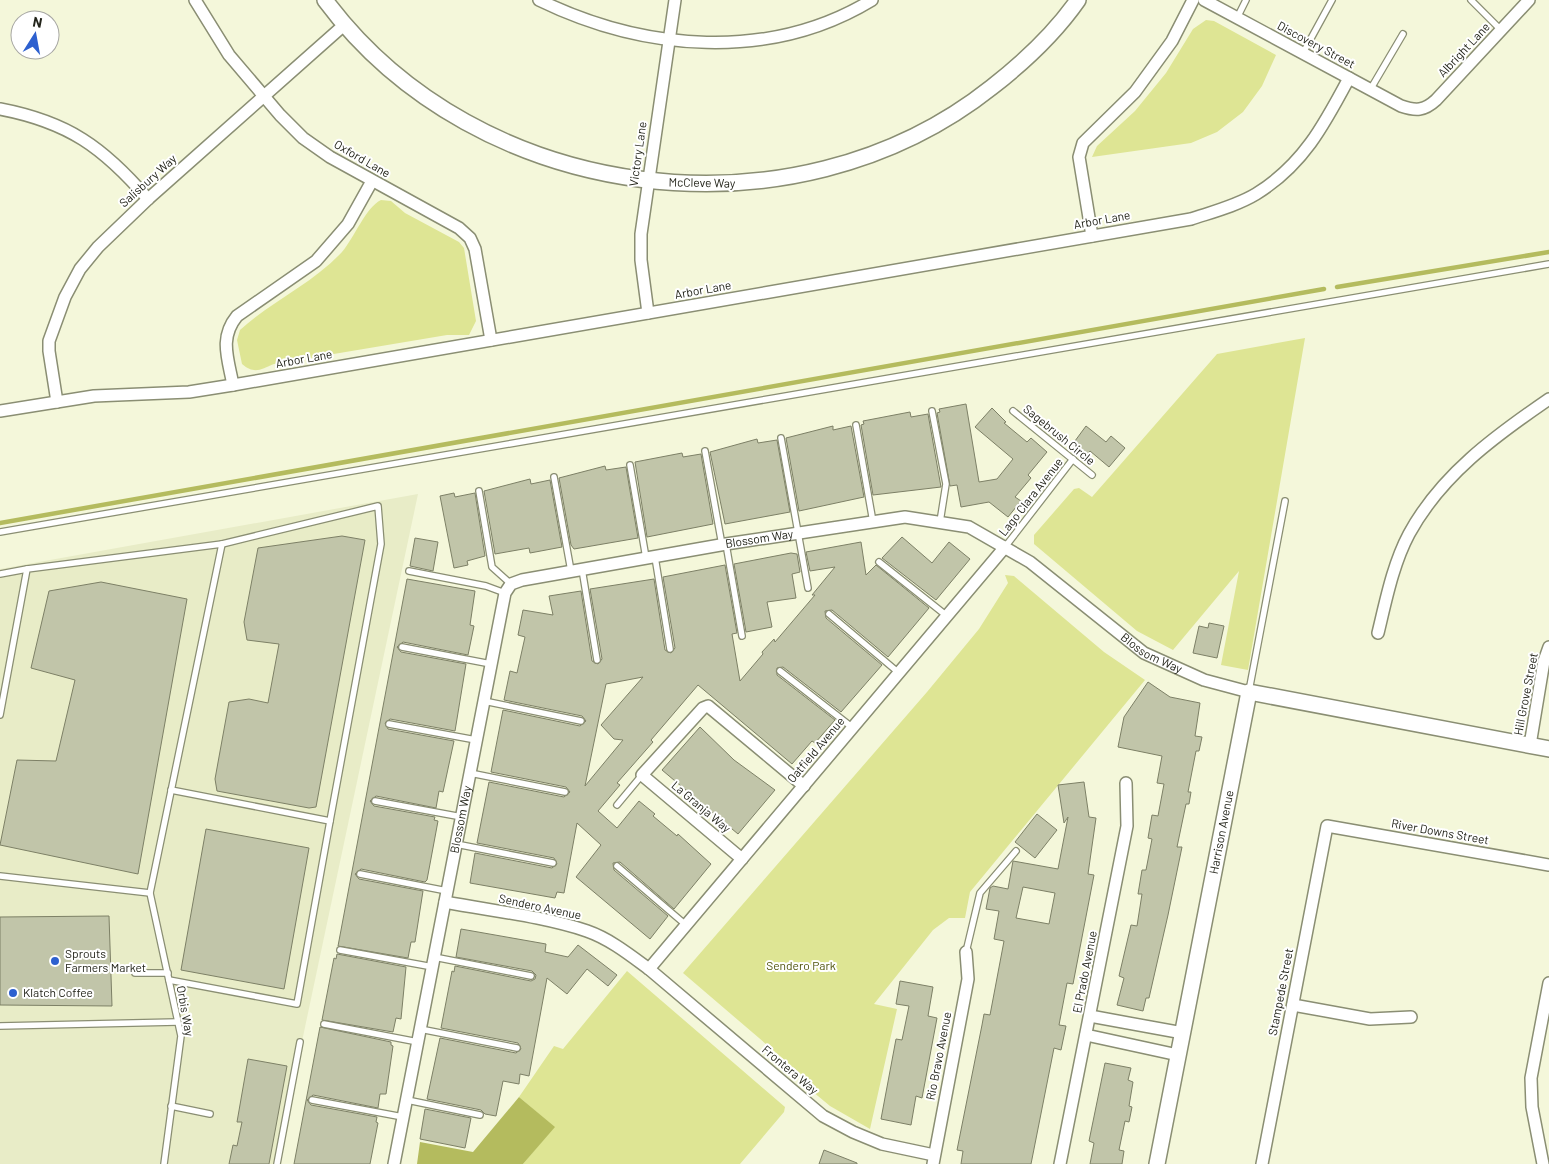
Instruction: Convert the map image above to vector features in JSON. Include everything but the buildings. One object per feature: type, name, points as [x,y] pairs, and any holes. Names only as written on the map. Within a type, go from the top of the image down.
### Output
[{"type":"street","name":"Oxford Lane","points":[[194,0],[229,55],[303,138],[372,181],[459,228],[470,238],[476,249],[492,340]]},
{"type":"street","name":"McCleve Way","points":[[325,0],[344,25],[385,66],[413,89],[479,129],[550,158],[648,180],[679,184],[716,185],[795,177],[835,168],[897,145],[951,117],[1006,76],[1052,32],[1078,0]]},
{"type":"street","points":[[539,0],[598,24],[669,40],[701,44],[763,40],[825,24],[872,0]]},
{"type":"street","name":"Victory Lane","points":[[648,313],[641,260],[644,210],[675,0]]},
{"type":"street","points":[[1092,236],[1079,157],[1083,143],[1135,92],[1172,41],[1193,0]]},
{"type":"street","name":"Discovery Street","points":[[1204,0],[1370,90],[1401,106],[1416,111]]},
{"type":"street","name":"Albright Lane","points":[[1416,111],[1427,108],[1436,100],[1529,0]]},
{"type":"street","name":"Salisbury Way","points":[[58,402],[49,351],[52,333],[65,297],[80,269],[98,247],[148,199],[344,25]]},
{"type":"street","name":"Arbor Lane","points":[[0,412],[94,396],[189,392],[233,385],[1191,219],[1224,209],[1255,195],[1287,172],[1313,143],[1349,78]]},
{"type":"street","points":[[0,109],[37,118],[64,129],[92,144],[121,168],[148,199]]},
{"type":"street","points":[[233,385],[226,347],[226,336],[230,324],[237,316],[316,261],[348,224],[372,181]]},
{"type":"street","points":[[1378,633],[1392,575],[1409,534],[1444,484],[1493,438],[1549,399]]},
{"type":"street","name":"Blossom Way","points":[[394,1164],[491,664],[508,588],[576,570],[905,517],[940,522],[969,527],[1005,547],[1030,562],[1144,653],[1204,680],[1249,692],[1549,749]]},
{"type":"street","name":"Oatfield Avenue","points":[[648,969],[1005,547]]},
{"type":"street","name":"Hill Grove Street","points":[[1530,745],[1544,661],[1549,648]]},
{"type":"street","name":"Harrison Avenue","points":[[1157,1164],[1249,692]]},
{"type":"street","points":[[642,775],[703,708],[708,706],[714,709],[804,786]]},
{"type":"street","name":"La Granja Way","points":[[642,775],[742,859]]},
{"type":"street","name":"El Prado Avenue","points":[[1060,1164],[1126,826],[1126,784]]},
{"type":"street","name":"River Downs Street","points":[[1326,826],[1549,865]]},
{"type":"street","name":"Stampede Street","points":[[1262,1164],[1326,826]]},
{"type":"street","name":"Sendero Avenue","points":[[446,897],[588,932],[621,949],[648,969]]},
{"type":"street","name":"Rio Bravo Avenue","points":[[934,1159],[968,979],[966,952]]},
{"type":"street","name":"Frontera Way","points":[[648,969],[823,1116],[852,1132],[882,1144],[934,1159]]},
{"type":"street","points":[[1543,1164],[1532,1107],[1531,1078],[1549,983]]},
{"type":"street","points":[[1293,1005],[1370,1019],[1411,1018]]},
{"type":"street","points":[[1090,1016],[1183,1033]]},
{"type":"street","points":[[1086,1035],[1178,1055]]},
{"type":"lane","points":[[1237,18],[1246,0]]},
{"type":"lane","points":[[1303,53],[1332,0]]},
{"type":"lane","points":[[1470,0],[1501,30]]},
{"type":"lane","points":[[1370,90],[1403,34]]},
{"type":"lane","points":[[0,532],[574,432],[1121,340],[1549,264]]},
{"type":"lane","points":[[932,411],[946,484],[940,522]]},
{"type":"lane","name":"Sagebrush Circle","points":[[1013,411],[1092,475]]},
{"type":"lane","points":[[856,425],[873,522]]},
{"type":"lane","points":[[781,438],[808,588]]},
{"type":"lane","points":[[704,451],[742,636]]},
{"type":"lane","name":"Lago Clara Avenue","points":[[1005,547],[1073,459]]},
{"type":"lane","points":[[630,465],[670,648]]},
{"type":"lane","points":[[554,478],[597,660]]},
{"type":"lane","points":[[479,491],[492,567],[508,588]]},
{"type":"lane","name":"Harrison Avenue","points":[[1249,692],[1285,501]]},
{"type":"lane","points":[[0,574],[222,544],[378,506],[381,544],[297,1004],[169,980]]},
{"type":"lane","points":[[0,876],[150,893],[222,544]]},
{"type":"lane","points":[[879,562],[947,616]]},
{"type":"lane","points":[[0,715],[27,569]]},
{"type":"lane","points":[[409,570],[486,586],[508,588]]},
{"type":"lane","points":[[829,614],[899,673]]},
{"type":"lane","points":[[402,647],[491,664]]},
{"type":"lane","points":[[780,671],[853,728]]},
{"type":"lane","points":[[484,701],[581,721]]},
{"type":"lane","points":[[389,724],[476,740]]},
{"type":"lane","points":[[470,773],[565,792]]},
{"type":"lane","points":[[617,806],[642,775]]},
{"type":"lane","points":[[171,790],[330,821]]},
{"type":"lane","points":[[375,801],[462,817]]},
{"type":"lane","points":[[456,844],[553,863]]},
{"type":"lane","points":[[966,952],[980,893],[1016,851]]},
{"type":"lane","points":[[617,866],[686,925]]},
{"type":"lane","points":[[360,874],[446,897]]},
{"type":"lane","name":"Orbis Way","points":[[150,893],[181,1036],[164,1164]]},
{"type":"lane","points":[[340,950],[531,976]]},
{"type":"lane","points":[[136,974],[168,973]]},
{"type":"lane","points":[[0,1026],[177,1022]]},
{"type":"lane","points":[[324,1024],[418,1042]]},
{"type":"lane","points":[[420,1029],[517,1048]]},
{"type":"lane","points":[[277,1164],[300,1042]]},
{"type":"lane","points":[[312,1100],[403,1117]]},
{"type":"lane","points":[[407,1100],[480,1115]]},
{"type":"lane","points":[[171,1106],[210,1114]]},
{"type":"shaded area","points":[[418,494],[276,1164],[0,1164],[0,569]]},
{"type":"shaded area","points":[[519,1097],[555,1127],[523,1164],[417,1164],[420,1142],[473,1152]]},
{"type":"green space","points":[[1206,20],[1214,21],[1276,55],[1262,86],[1243,112],[1217,132],[1191,143],[1092,157],[1097,146],[1135,111],[1166,73],[1193,29]]},
{"type":"green space","points":[[381,200],[391,201],[405,213],[459,242],[464,248],[476,321],[469,335],[447,335],[274,364],[258,370],[251,369],[242,364],[237,340],[240,330],[265,310],[318,274],[342,252],[370,209]]},
{"type":"green space","points":[[1305,338],[1248,670],[1221,665],[1239,571],[1173,650],[1137,631],[1034,544],[1034,535],[1074,489],[1079,488],[1092,497],[1217,354]]},
{"type":"green space","name":"Sendero Park","points":[[1005,575],[1014,576],[1104,652],[1145,680],[970,892],[965,918],[949,918],[933,930],[874,1004],[897,1009],[870,1129],[830,1106],[812,1091],[815,1086],[683,973],[927,692],[979,629],[1008,583]]},
{"type":"green space","points":[[627,971],[785,1107],[784,1112],[740,1164],[523,1164],[554,1127],[519,1097],[554,1046],[563,1049]]},
{"type":"waterway","points":[[1337,287],[1549,252]]},
{"type":"waterway","points":[[0,523],[1324,289]]},
{"type":"place","name":"Sprouts Farmers Market","points":[[55,961]]},
{"type":"place","name":"Klatch Coffee","points":[[13,993]]}]
